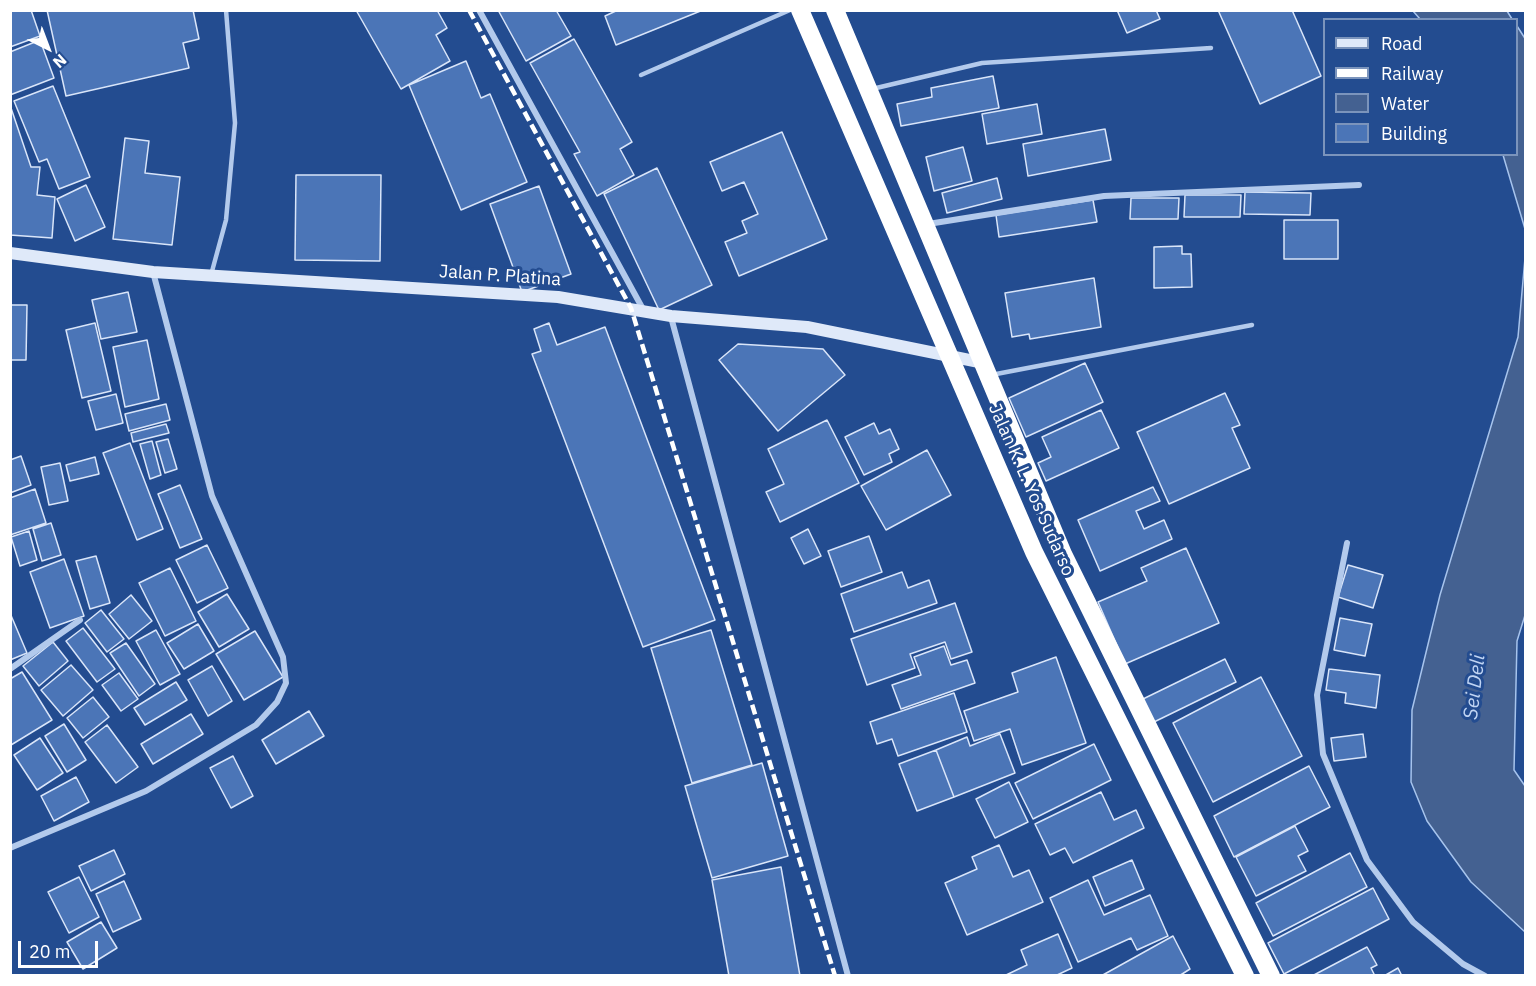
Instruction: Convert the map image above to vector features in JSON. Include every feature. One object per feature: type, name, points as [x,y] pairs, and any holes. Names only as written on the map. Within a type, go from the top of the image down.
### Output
[{"type":"highway","name":"Jalan K. L. Yos Sudarso","points":[[800,10],[1034,552],[1245,975]]},
{"type":"highway","name":"Jalan K. L. Yos Sudarso","points":[[835,10],[1063,554],[1271,975]]},
{"type":"street","points":[[479,10],[645,311]]},
{"type":"street","points":[[925,225],[1104,196],[1359,185]]},
{"type":"street","name":"Jalan P. Platina","points":[[10,253],[153,272],[558,297],[671,316],[807,327],[949,357],[986,369]]},
{"type":"street","points":[[10,848],[146,791],[256,725],[277,702],[286,684],[283,657],[212,496],[153,272]]},
{"type":"street","points":[[671,316],[848,975]]},
{"type":"street","points":[[1347,543],[1317,695],[1323,754],[1367,861],[1413,922],[1463,964],[1485,975]]},
{"type":"street","points":[[10,669],[80,620]]},
{"type":"lane","points":[[210,276],[226,220],[235,123],[226,10]]},
{"type":"lane","points":[[641,75],[790,10]]},
{"type":"lane","points":[[869,90],[982,63],[1211,48]]},
{"type":"lane","points":[[986,369],[1252,325]]},
{"type":"water","points":[[1413,11],[1507,11],[1511,18],[1419,18]]},
{"type":"water","points":[[1518,28],[1526,40],[1525,229],[1503,156],[1518,156]]},
{"type":"water","name":"Sei Deli","points":[[1525,258],[1526,612],[1517,641],[1514,770],[1525,786],[1525,932],[1471,882],[1427,821],[1411,782],[1412,710],[1440,595],[1518,337]]},
{"type":"building","points":[[10,10],[31,10],[40,36],[10,47]]},
{"type":"building","points":[[47,10],[193,10],[199,39],[183,43],[189,68],[66,96]]},
{"type":"building","points":[[356,10],[437,10],[447,28],[436,35],[450,61],[401,89]]},
{"type":"building","points":[[498,10],[556,10],[571,36],[526,61]]},
{"type":"building","points":[[618,10],[703,10],[616,45],[605,16]]},
{"type":"building","points":[[1117,10],[1156,10],[1160,19],[1127,33]]},
{"type":"building","points":[[1218,10],[1292,10],[1321,76],[1260,104]]},
{"type":"building","points":[[574,39],[632,142],[620,149],[634,175],[597,196],[574,154],[580,152],[530,63]]},
{"type":"building","points":[[40,40],[54,78],[10,95],[10,52]]},
{"type":"building","points":[[466,61],[481,98],[490,94],[527,182],[461,210],[409,85]]},
{"type":"building","points":[[993,76],[999,108],[901,126],[897,104],[932,97],[931,88]]},
{"type":"building","points":[[53,86],[90,177],[59,189],[47,159],[39,162],[14,101]]},
{"type":"building","points":[[1037,104],[1042,134],[987,144],[982,114]]},
{"type":"building","points":[[10,105],[31,167],[40,167],[37,195],[55,197],[52,238],[10,235]]},
{"type":"building","points":[[1105,129],[1111,160],[1028,176],[1023,144]]},
{"type":"building","points":[[782,132],[827,239],[739,276],[725,242],[747,233],[742,221],[758,214],[744,182],[722,191],[710,162]]},
{"type":"building","points":[[125,138],[149,141],[145,173],[180,177],[172,245],[113,239]]},
{"type":"building","points":[[963,147],[972,181],[934,191],[926,157]]},
{"type":"building","points":[[657,168],[712,285],[659,310],[604,194]]},
{"type":"building","points":[[296,175],[381,175],[380,261],[295,260]]},
{"type":"building","points":[[997,178],[1002,199],[947,213],[942,193]]},
{"type":"building","points":[[86,185],[105,227],[75,241],[57,199]]},
{"type":"building","points":[[539,186],[571,274],[522,292],[490,204]]},
{"type":"building","points":[[1245,192],[1311,193],[1310,215],[1244,214]]},
{"type":"building","points":[[1185,195],[1241,195],[1240,217],[1184,217]]},
{"type":"building","points":[[1131,198],[1179,198],[1178,219],[1130,219]]},
{"type":"building","points":[[1093,200],[1097,222],[999,237],[996,215]]},
{"type":"building","points":[[1284,220],[1338,220],[1338,259],[1284,259]]},
{"type":"building","points":[[1182,246],[1182,254],[1191,254],[1192,287],[1154,288],[1154,247]]},
{"type":"building","points":[[1094,278],[1101,327],[1030,339],[1029,334],[1012,337],[1005,293]]},
{"type":"building","points":[[128,292],[137,332],[101,339],[92,300]]},
{"type":"building","points":[[10,305],[27,305],[26,360],[10,360]]},
{"type":"building","points":[[95,323],[111,391],[82,398],[66,330]]},
{"type":"building","points":[[549,323],[557,345],[605,327],[715,620],[643,647],[532,354],[541,351],[534,329]]},
{"type":"building","points":[[147,340],[159,399],[125,407],[113,347]]},
{"type":"building","points":[[738,344],[823,349],[845,375],[778,431],[719,360]]},
{"type":"building","points":[[1085,363],[1103,402],[1026,437],[1009,398]]},
{"type":"building","points":[[1225,393],[1240,425],[1232,428],[1250,468],[1169,504],[1137,432]]},
{"type":"building","points":[[116,394],[123,423],[96,430],[88,401]]},
{"type":"building","points":[[166,404],[170,420],[129,431],[125,414]]},
{"type":"building","points":[[1101,410],[1119,448],[1046,481],[1038,463],[1051,457],[1042,437]]},
{"type":"building","points":[[827,420],[859,483],[780,522],[766,492],[784,484],[768,449]]},
{"type":"building","points":[[874,423],[879,434],[890,429],[899,449],[889,454],[892,462],[864,475],[845,437]]},
{"type":"building","points":[[166,424],[169,433],[133,442],[131,433]]},
{"type":"building","points":[[168,439],[177,469],[165,473],[156,442]]},
{"type":"building","points":[[152,441],[161,475],[150,479],[140,444]]},
{"type":"building","points":[[130,443],[163,529],[137,540],[103,453]]},
{"type":"building","points":[[927,450],[951,495],[886,530],[861,486]]},
{"type":"building","points":[[21,456],[31,485],[10,493],[10,460]]},
{"type":"building","points":[[95,457],[99,474],[70,481],[66,465]]},
{"type":"building","points":[[60,463],[68,501],[49,505],[41,467]]},
{"type":"building","points":[[180,485],[202,539],[180,548],[158,494]]},
{"type":"building","points":[[1153,487],[1160,501],[1136,511],[1144,529],[1164,520],[1172,539],[1100,571],[1078,520]]},
{"type":"building","points":[[35,489],[46,523],[10,535],[10,498]]},
{"type":"building","points":[[51,523],[61,555],[42,561],[33,529]]},
{"type":"building","points":[[808,529],[821,556],[804,564],[791,538]]},
{"type":"building","points":[[29,531],[37,560],[20,566],[11,537]]},
{"type":"building","points":[[869,536],[882,572],[841,587],[828,551]]},
{"type":"building","points":[[207,545],[228,588],[197,603],[176,560]]},
{"type":"building","points":[[1186,548],[1219,623],[1125,664],[1098,602],[1147,581],[1141,568]]},
{"type":"building","points":[[96,556],[110,603],[90,609],[76,561]]},
{"type":"building","points":[[64,559],[84,616],[50,628],[30,572]]},
{"type":"building","points":[[1348,565],[1383,575],[1373,608],[1338,597]]},
{"type":"building","points":[[170,568],[196,621],[165,636],[139,583]]},
{"type":"building","points":[[902,572],[908,588],[929,580],[937,603],[854,632],[841,594]]},
{"type":"building","points":[[227,594],[249,629],[219,647],[198,612]]},
{"type":"building","points":[[131,595],[152,621],[129,639],[109,614]]},
{"type":"building","points":[[955,603],[972,652],[951,659],[945,642],[910,654],[915,668],[867,685],[851,639]]},
{"type":"building","points":[[101,610],[124,639],[107,652],[85,623]]},
{"type":"building","points":[[10,613],[27,653],[10,660]]},
{"type":"building","points":[[1340,618],[1372,624],[1365,656],[1334,650]]},
{"type":"building","points":[[198,624],[214,651],[184,669],[167,643]]},
{"type":"building","points":[[83,628],[115,669],[97,682],[66,641]]},
{"type":"building","points":[[156,630],[180,674],[160,685],[136,641]]},
{"type":"building","points":[[711,630],[752,765],[692,783],[651,648]]},
{"type":"building","points":[[255,631],[283,677],[244,700],[216,654]]},
{"type":"building","points":[[53,642],[68,661],[39,686],[23,666]]},
{"type":"building","points":[[126,643],[155,684],[139,696],[110,653]]},
{"type":"building","points":[[944,646],[951,665],[967,660],[975,683],[901,709],[892,685],[921,675],[914,657]]},
{"type":"building","points":[[1056,657],[1086,743],[1022,765],[1010,729],[974,741],[964,711],[1018,692],[1012,673]]},
{"type":"building","points":[[1225,659],[1236,682],[1154,722],[1143,699]]},
{"type":"building","points":[[71,665],[93,690],[63,716],[41,690]]},
{"type":"building","points":[[212,666],[232,701],[208,716],[188,680]]},
{"type":"building","points":[[1329,669],[1380,675],[1376,708],[1345,703],[1346,693],[1326,690]]},
{"type":"building","points":[[22,672],[52,720],[11,745],[10,679]]},
{"type":"building","points":[[119,673],[138,699],[121,711],[102,685]]},
{"type":"building","points":[[1261,677],[1302,756],[1213,802],[1173,723]]},
{"type":"building","points":[[176,682],[187,700],[145,725],[134,708]]},
{"type":"building","points":[[954,693],[967,732],[898,756],[892,739],[877,744],[870,722]]},
{"type":"building","points":[[93,697],[109,717],[83,738],[67,718]]},
{"type":"building","points":[[309,711],[324,736],[276,764],[262,740]]},
{"type":"building","points":[[191,714],[203,734],[153,764],[141,744]]},
{"type":"building","points":[[64,724],[86,760],[67,772],[45,736]]},
{"type":"building","points":[[107,725],[138,767],[116,783],[85,742]]},
{"type":"building","points":[[1000,734],[1015,773],[954,797],[936,750],[967,737],[970,746]]},
{"type":"building","points":[[1363,734],[1366,757],[1334,761],[1331,738]]},
{"type":"building","points":[[40,738],[63,773],[37,790],[14,755]]},
{"type":"building","points":[[1094,744],[1111,780],[1033,819],[1015,783]]},
{"type":"building","points":[[936,750],[954,797],[917,811],[899,764]]},
{"type":"building","points":[[233,756],[253,796],[231,808],[210,768]]},
{"type":"building","points":[[762,763],[788,856],[712,878],[685,786]]},
{"type":"building","points":[[1309,766],[1330,807],[1234,857],[1214,816]]},
{"type":"building","points":[[76,777],[89,802],[54,821],[41,796]]},
{"type":"building","points":[[1009,782],[1028,822],[995,838],[976,799]]},
{"type":"building","points":[[1101,792],[1114,820],[1136,810],[1144,828],[1073,863],[1065,848],[1050,855],[1035,824]]},
{"type":"building","points":[[1295,826],[1308,851],[1298,856],[1306,871],[1256,896],[1236,857]]},
{"type":"building","points":[[999,845],[1013,877],[1029,870],[1043,902],[967,935],[945,883],[977,869],[972,857]]},
{"type":"building","points":[[114,850],[125,874],[91,891],[79,866]]},
{"type":"building","points":[[1350,853],[1367,887],[1273,936],[1256,903]]},
{"type":"building","points":[[1132,860],[1144,889],[1105,906],[1093,877]]},
{"type":"building","points":[[781,867],[800,976],[729,976],[712,880]]},
{"type":"building","points":[[79,877],[99,917],[69,933],[48,892]]},
{"type":"building","points":[[1088,880],[1104,915],[1150,895],[1168,936],[1137,950],[1131,938],[1078,962],[1050,898]]},
{"type":"building","points":[[124,881],[141,919],[113,932],[96,894]]},
{"type":"building","points":[[1373,888],[1389,919],[1284,974],[1268,943]]},
{"type":"building","points":[[101,922],[117,948],[83,969],[67,942]]},
{"type":"building","points":[[1058,934],[1072,968],[1055,976],[1004,976],[1027,965],[1021,950]]},
{"type":"building","points":[[1173,936],[1190,969],[1179,976],[1101,976]]},
{"type":"building","points":[[1367,947],[1377,965],[1371,968],[1375,976],[1312,976]]},
{"type":"building","points":[[1398,968],[1402,976],[1384,976]]},
{"type":"railway","points":[[469,10],[631,308],[835,976]]}]
